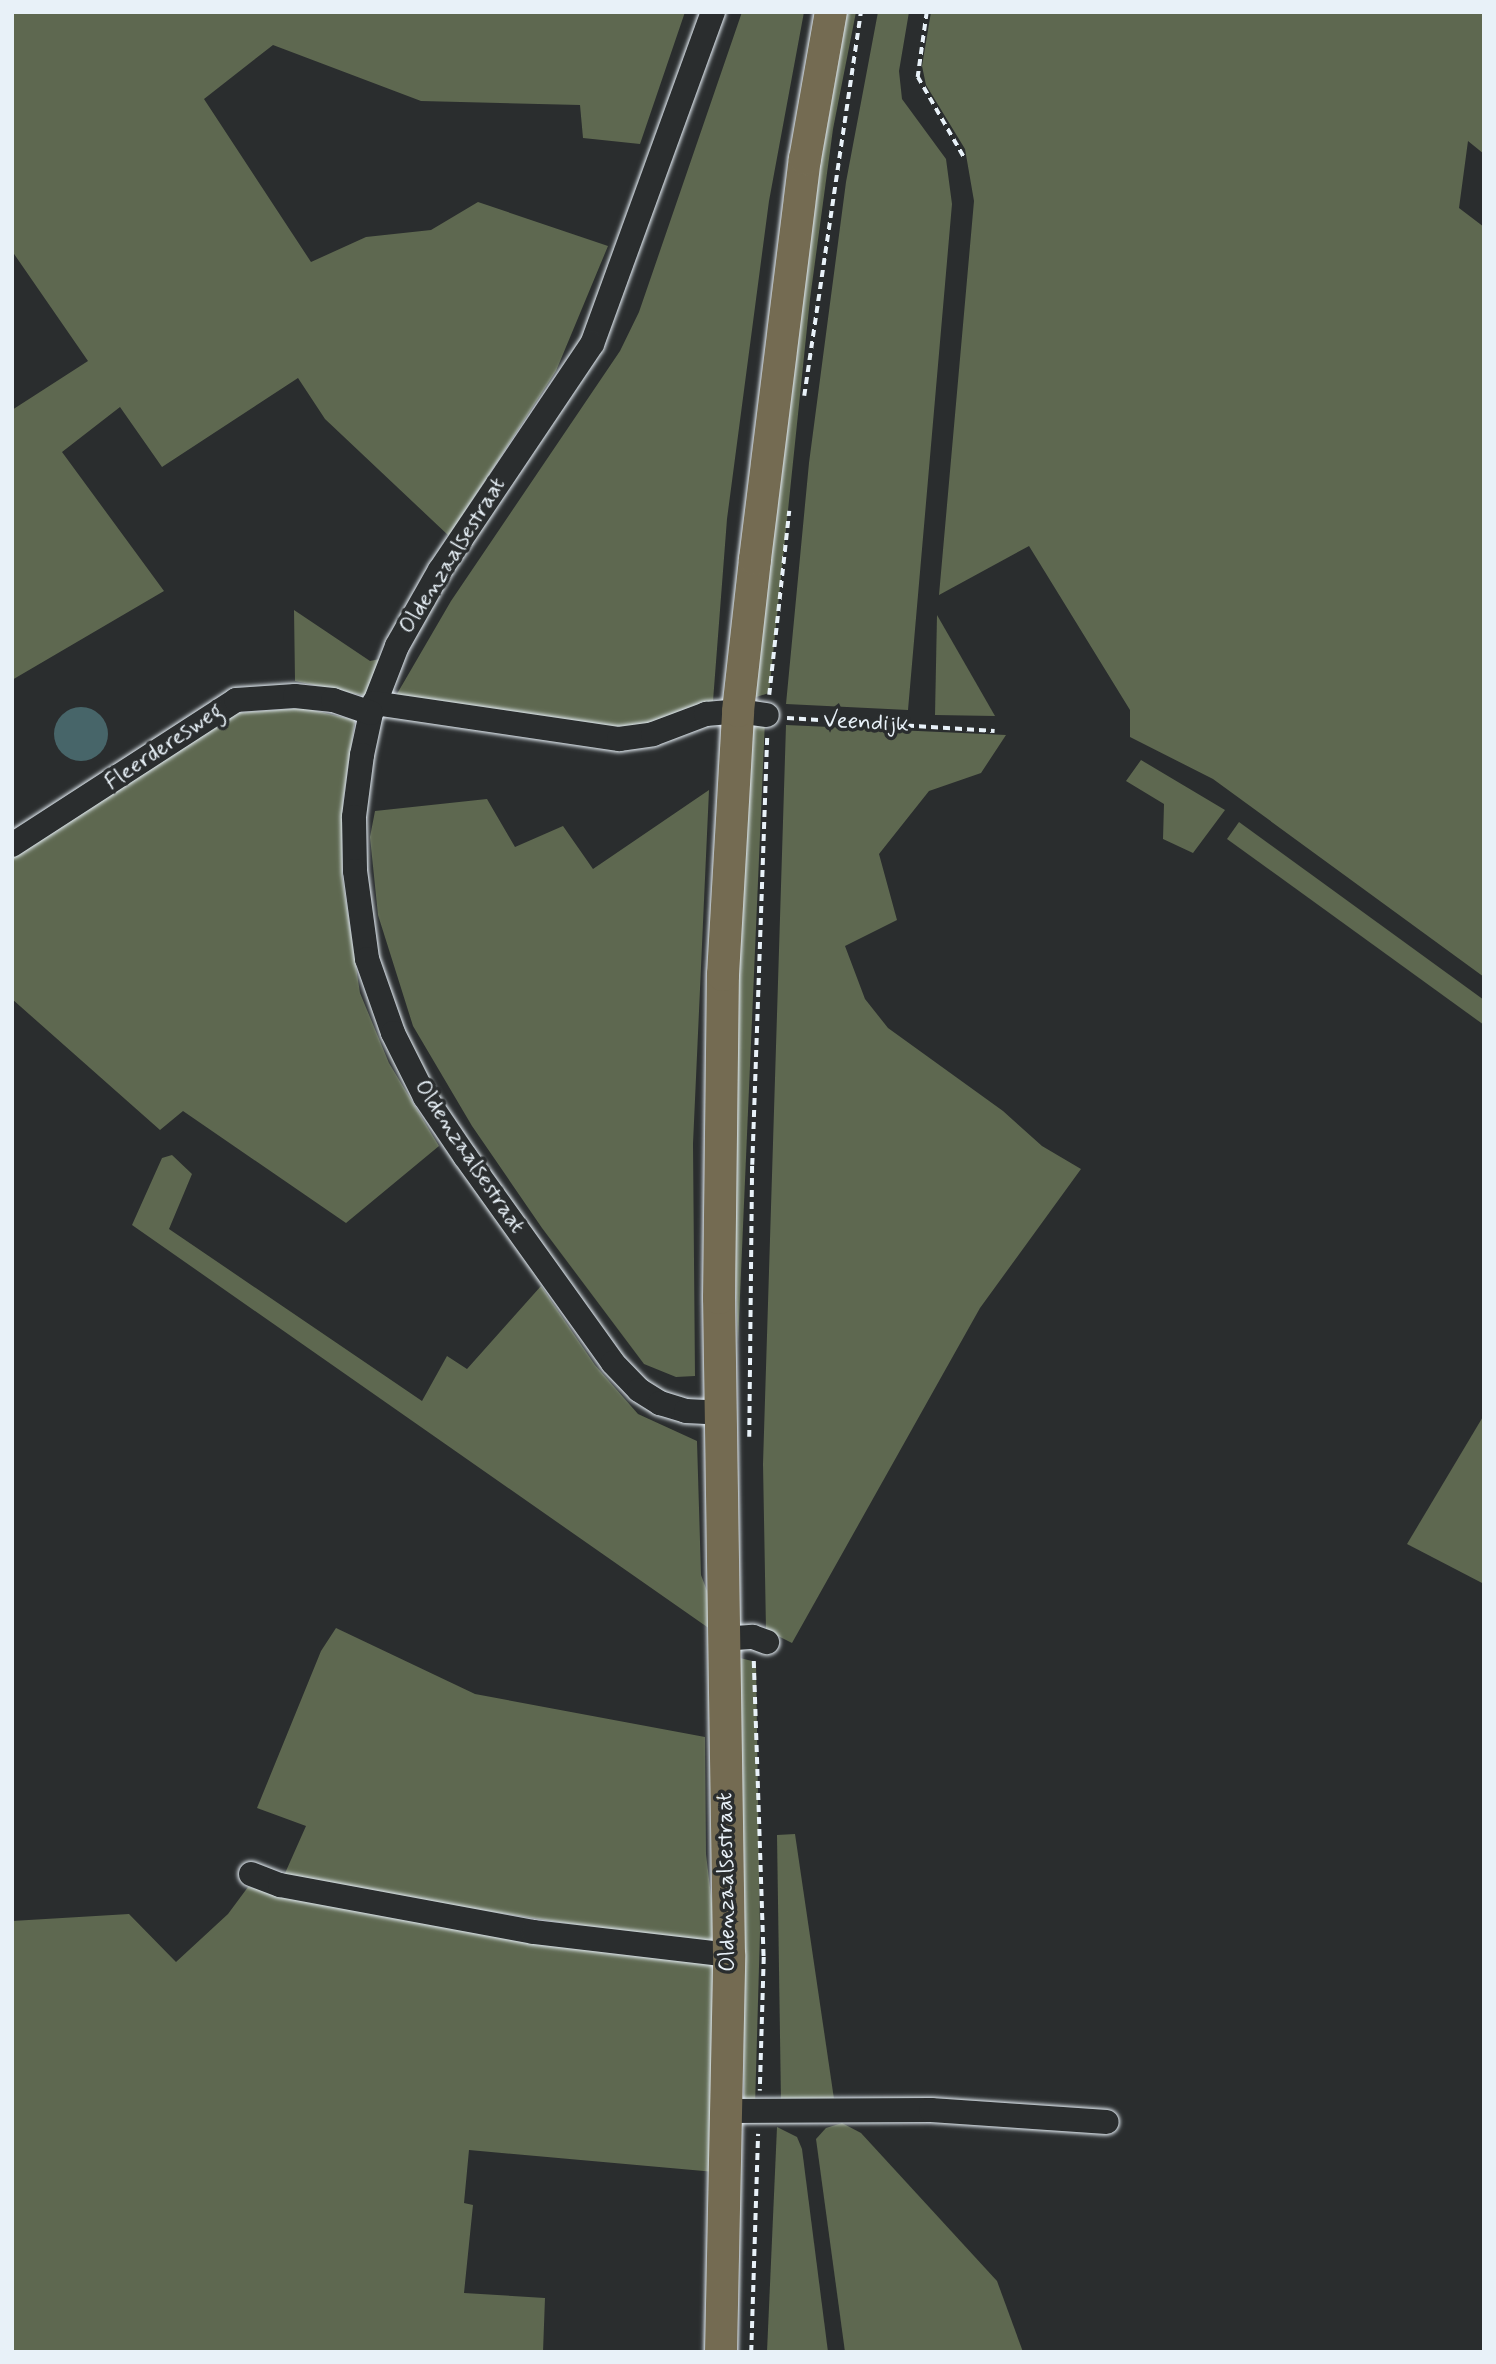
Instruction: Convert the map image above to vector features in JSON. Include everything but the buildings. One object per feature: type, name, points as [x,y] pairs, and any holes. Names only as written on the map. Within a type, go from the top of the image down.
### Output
[{"type":"main road","name":"Oldenzaalsestraat","points":[[721,2352],[728,2111],[729,1955],[747,1639],[722,1413],[723,975],[753,713],[805,159],[831,12]]},
{"type":"street","name":"Oldenzaalsestraat","points":[[713,12],[592,344],[440,570],[397,646],[373,708],[355,817],[358,915],[393,1033],[425,1097],[613,1363],[639,1390],[660,1403],[722,1413]]},
{"type":"street","name":"Fleerderesweg","points":[[12,845],[236,699],[307,698],[620,739],[653,734],[706,714],[753,713]]},
{"type":"street","points":[[251,1874],[279,1885],[534,1932],[729,1955]]},
{"type":"street","points":[[728,2111],[759,2115],[931,2110],[1107,2122]]},
{"type":"path","points":[[802,405],[861,12]]},
{"type":"path","points":[[927,12],[918,77],[964,157]]},
{"type":"path","points":[[749,1440],[753,713],[790,501]]},
{"type":"path","name":"Veendijk","points":[[753,713],[995,731]]},
{"type":"path","points":[[747,1639],[764,1957],[751,2352]]},
{"type":"green space","points":[[12,12],[685,12],[640,144],[583,138],[580,105],[421,101],[273,45],[204,99],[311,262],[366,237],[431,230],[478,202],[608,246],[556,371],[449,536],[325,419],[298,378],[162,467],[120,407],[62,452],[164,591],[12,680],[12,410],[88,361],[12,251]]},
{"type":"green space","points":[[742,12],[804,12],[769,201],[727,519],[713,701],[636,733],[394,699],[451,601],[620,351],[639,312]]},
{"type":"green space","points":[[843,12],[856,12],[833,129],[810,299],[769,693],[756,697],[752,693],[794,320]]},
{"type":"green space","points":[[878,12],[909,12],[899,71],[902,99],[946,159],[952,204],[908,710],[786,704],[809,463],[846,182]]},
{"type":"green space","points":[[931,12],[1484,12],[1484,154],[1468,141],[1459,208],[1484,227],[1484,977],[1213,779],[1130,737],[1130,710],[1029,546],[939,595],[974,201],[965,149],[926,85],[922,66]]},
{"type":"green space","points":[[294,610],[370,661],[380,659],[366,696],[295,681]]},
{"type":"green space","points":[[937,615],[995,716],[935,715]]},
{"type":"green space","points":[[303,708],[355,720],[343,801],[342,876],[360,993],[389,1063],[439,1146],[346,1223],[183,1111],[160,1130],[12,999],[12,853],[225,714]]},
{"type":"green space","points":[[765,720],[738,1342],[731,1171],[746,724]]},
{"type":"green space","points":[[786,725],[1006,735],[981,773],[929,791],[879,854],[897,920],[845,946],[865,999],[888,1028],[1003,1111],[1042,1146],[1081,1169],[980,1308],[792,1643],[766,1630],[763,1464]]},
{"type":"green space","points":[[1141,760],[1225,810],[1193,853],[1163,839],[1164,804],[1126,781]]},
{"type":"green space","points":[[709,790],[693,1144],[695,1376],[676,1377],[644,1364],[542,1228],[472,1126],[413,1026],[378,915],[370,837],[375,811],[487,799],[515,847],[563,826],[593,869]]},
{"type":"green space","points":[[1239,822],[1484,1000],[1484,1025],[1227,839]]},
{"type":"green space","points":[[172,1155],[192,1174],[169,1229],[422,1401],[447,1356],[467,1369],[541,1286],[595,1365],[638,1414],[697,1441],[701,1575],[712,1604],[710,1629],[132,1225],[162,1158]]},
{"type":"green space","points":[[1484,1415],[1484,1584],[1407,1544]]},
{"type":"green space","points":[[336,1628],[475,1694],[705,1737],[706,1854],[717,1946],[282,1880],[306,1826],[257,1808],[321,1651]]},
{"type":"green space","points":[[740,1658],[756,1662],[760,1932],[755,2106],[744,2099]]},
{"type":"green space","points":[[795,1834],[834,2099],[781,2103],[777,1835]]},
{"type":"green space","points":[[248,1887],[327,1904],[717,1965],[715,2172],[469,2150],[464,2203],[473,2205],[464,2293],[545,2298],[543,2352],[12,2352],[12,1921],[129,1914],[176,1962],[228,1914]]},
{"type":"green space","points":[[842,2123],[861,2133],[997,2281],[1023,2352],[845,2352],[816,2139],[826,2128]]},
{"type":"green space","points":[[777,2127],[797,2137],[802,2149],[828,2352],[767,2352]]},
{"type":"water","points":[[81,707],[100,715],[108,734],[100,753],[81,761],[62,753],[54,734],[62,715]]}]
